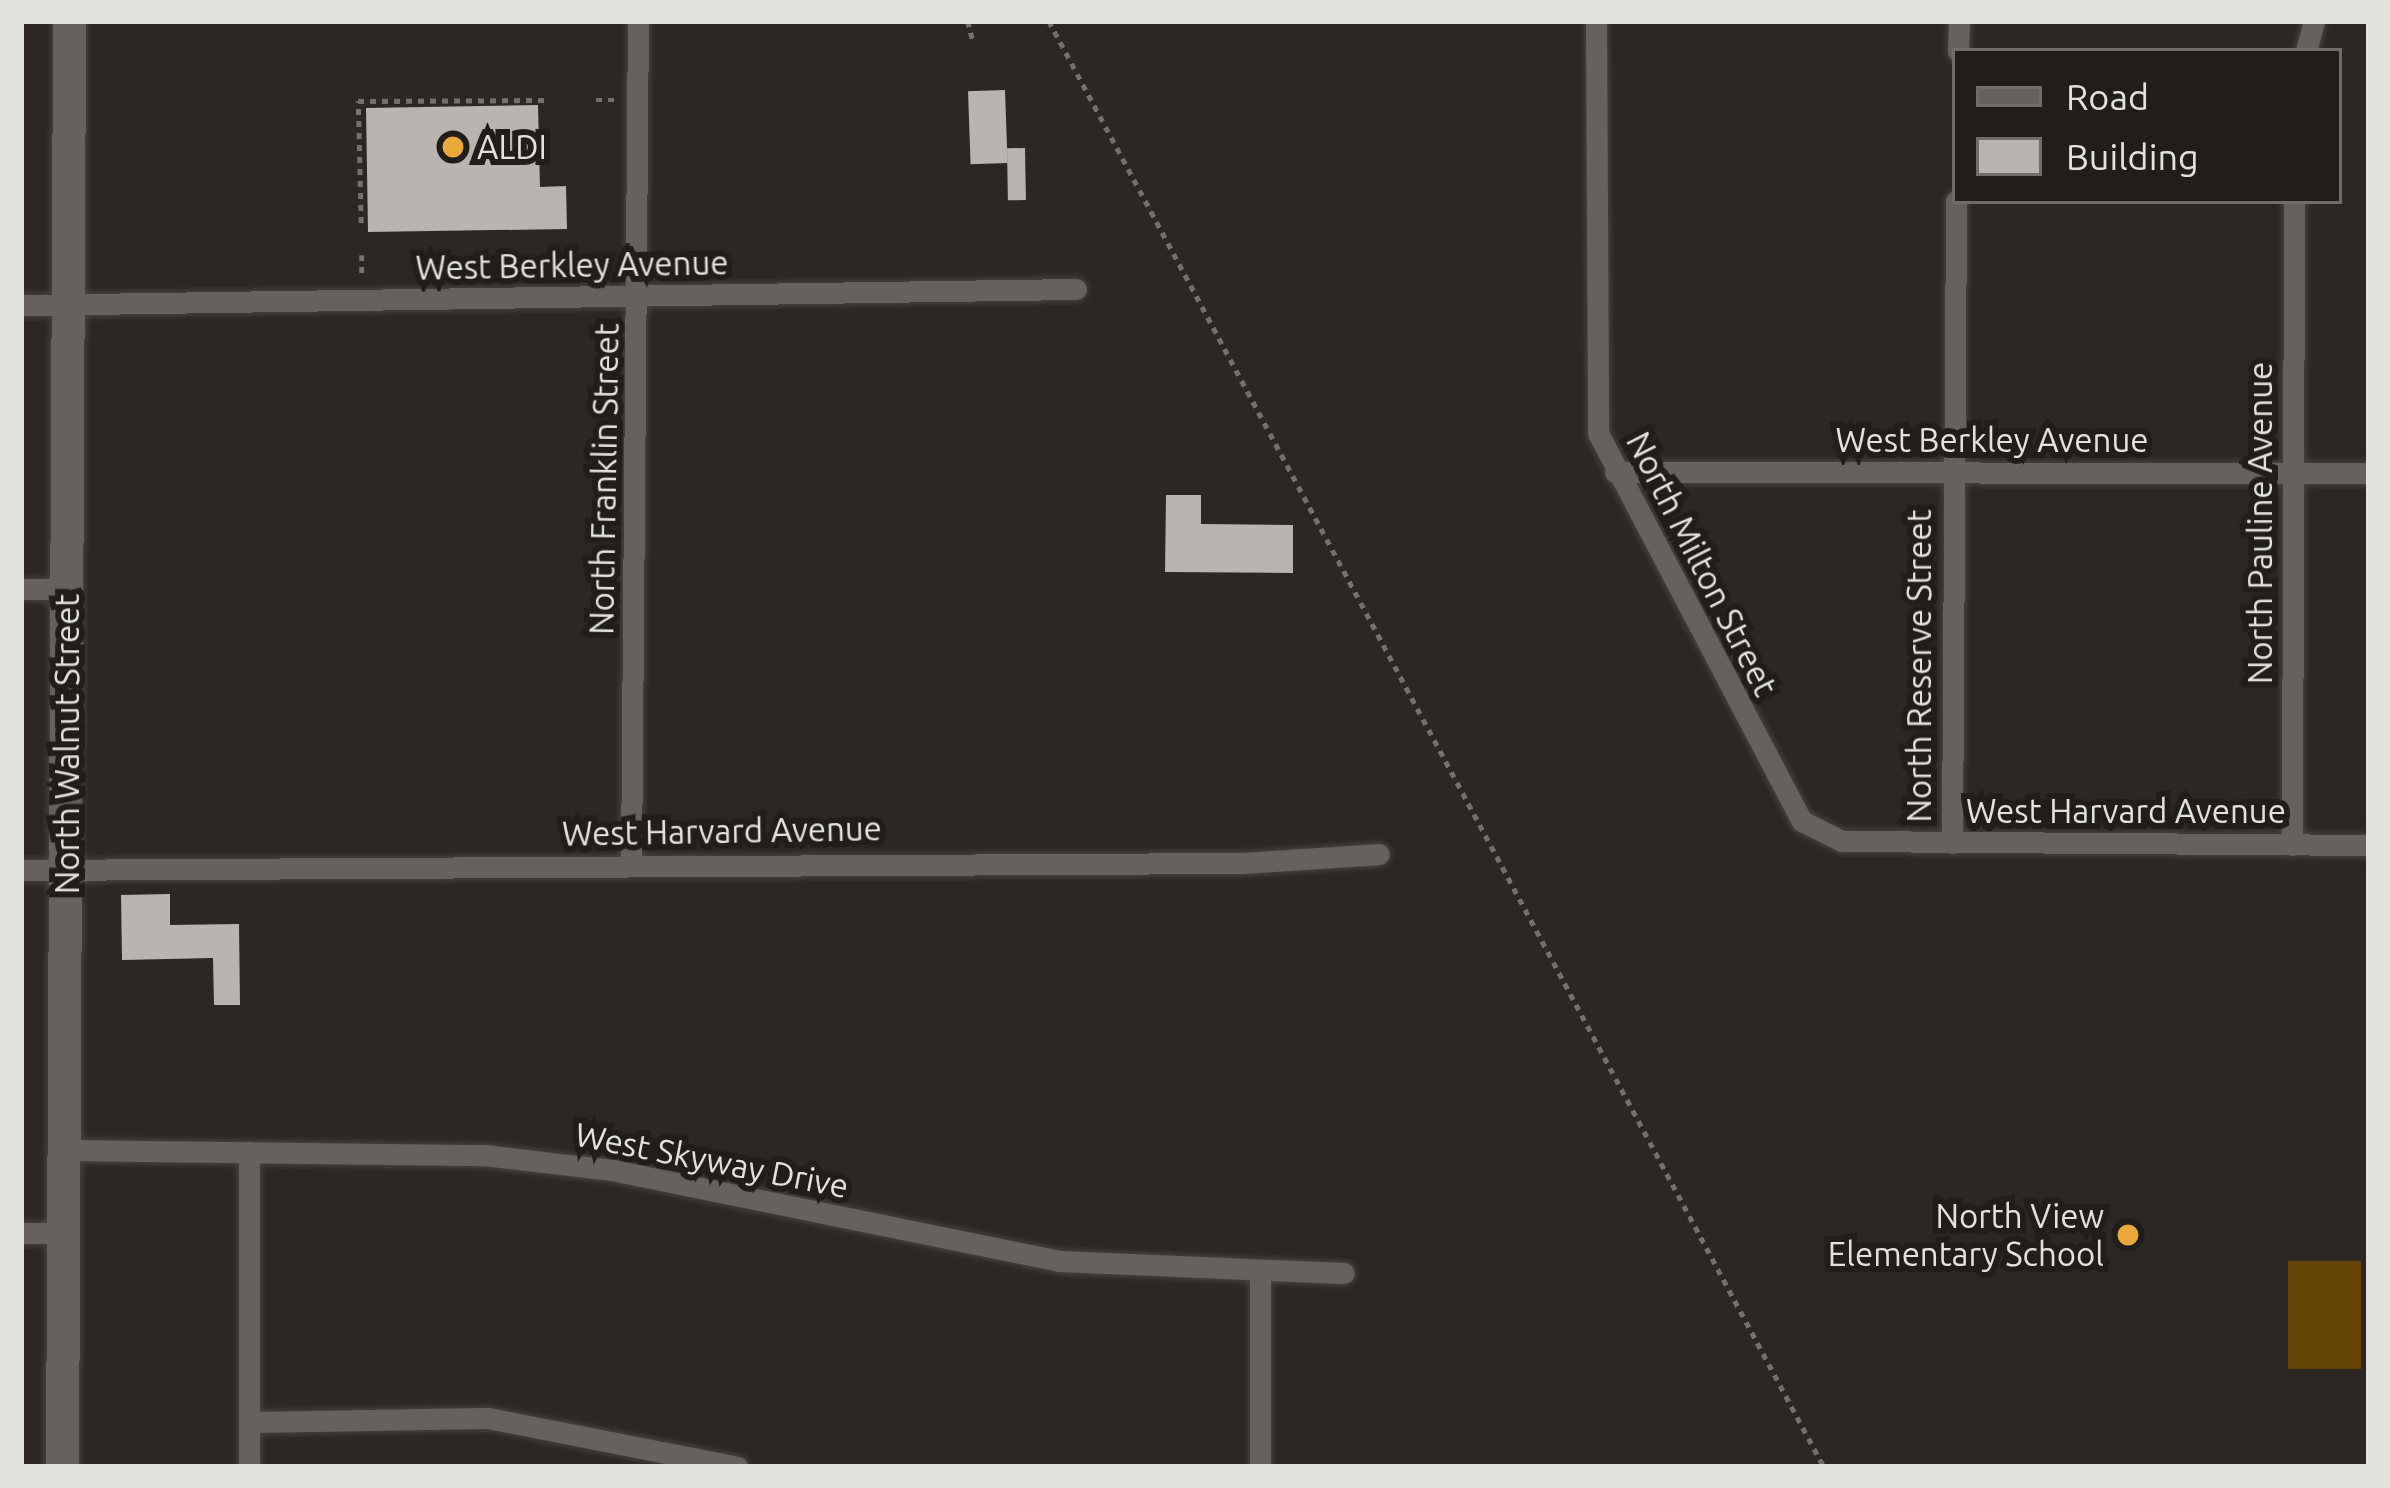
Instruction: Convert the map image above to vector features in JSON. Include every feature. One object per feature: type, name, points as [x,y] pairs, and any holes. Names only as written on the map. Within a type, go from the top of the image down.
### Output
[{"type":"main road","name":"North Walnut Street","points":[[62,1467],[69,21]]},
{"type":"street","name":"North Franklin Street","points":[[631,866],[640,298],[638,21]]},
{"type":"street","name":"North Milton Street","points":[[1596,21],[1596,421],[1615,472],[1792,808],[1813,831]]},
{"type":"street","name":"North Reserve Street","points":[[1952,843],[1956,204]]},
{"type":"street","name":"North Pauline Avenue","points":[[2292,845],[2294,204]]},
{"type":"street","name":"West Berkley Avenue","points":[[21,305],[1076,289]]},
{"type":"street","name":"West Berkley Avenue","points":[[1615,472],[2369,473]]},
{"type":"street","points":[[21,590],[68,589]]},
{"type":"street","name":"West Harvard Avenue","points":[[1813,831],[1842,841],[2369,845]]},
{"type":"street","name":"West Harvard Avenue","points":[[21,870],[1241,863],[1378,854]]},
{"type":"street","name":"West Skyway Drive","points":[[64,1150],[462,1154],[569,1165],[1058,1261],[1344,1274]]},
{"type":"street","points":[[249,1152],[249,1467]]},
{"type":"street","points":[[21,1233],[64,1233]]},
{"type":"street","points":[[1260,1272],[1260,1467]]},
{"type":"street","points":[[250,1421],[488,1418],[737,1467]]},
{"type":"path","points":[[968,21],[973,41]]},
{"type":"path","points":[[1049,21],[1824,1467]]},
{"type":"path","points":[[361,223],[358,101],[545,100]]},
{"type":"path","points":[[596,100],[618,100]]},
{"type":"path","points":[[362,255],[362,275]]},
{"type":"shaded area","points":[[2288,1261],[2361,1261],[2361,1369],[2288,1369]]},
{"type":"building","points":[[1005,90],[1008,163],[971,164],[968,91]]},
{"type":"building","name":"ALDI","points":[[538,105],[540,187],[566,186],[567,229],[368,232],[366,108]]},
{"type":"building","points":[[1007,148],[1025,148],[1026,200],[1008,200]]},
{"type":"building","points":[[1166,495],[1201,495],[1201,524],[1293,525],[1293,573],[1165,572]]},
{"type":"building","points":[[170,894],[170,925],[239,924],[240,1005],[214,1005],[213,958],[122,960],[121,895]]},
{"type":"place","name":"ALDI","points":[[453,147]]},
{"type":"place","name":"North View Elementary School","points":[[2128,1235]]}]
